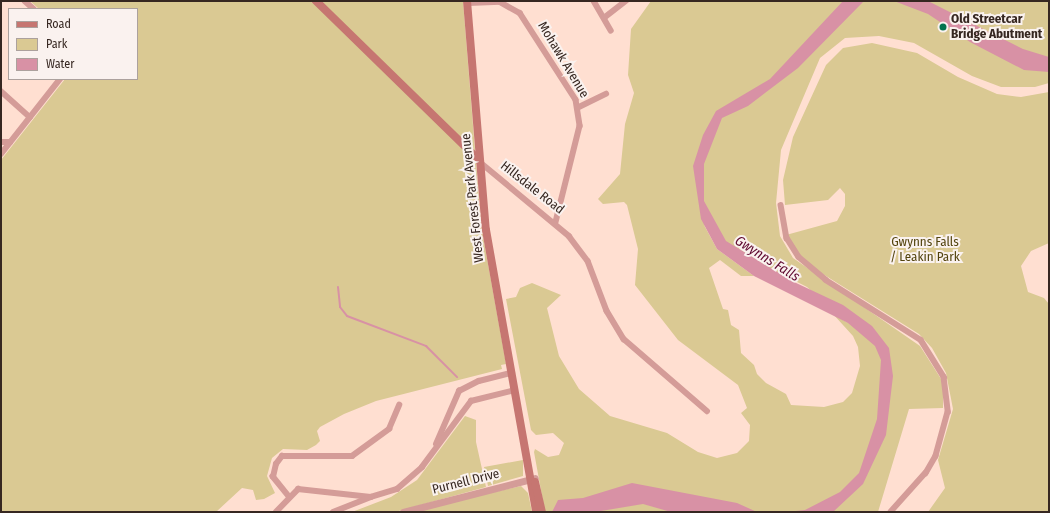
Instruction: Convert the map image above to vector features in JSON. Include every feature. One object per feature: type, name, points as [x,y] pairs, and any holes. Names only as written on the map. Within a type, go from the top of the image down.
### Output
[{"type":"main road","name":"Hillsdale Road","points":[[316,1],[480,162]]},
{"type":"main road","name":"West Forest Park Avenue","points":[[468,2],[480,162],[489,248],[536,501],[536,512]]},
{"type":"main road","name":"West Forest Park Avenue","points":[[536,501],[542,512]]},
{"type":"street","points":[[25,1],[33,8]]},
{"type":"street","points":[[594,1],[611,30]]},
{"type":"street","points":[[604,18],[626,1]]},
{"type":"street","name":"Mohawk Avenue","points":[[468,2],[500,2],[520,13],[578,107],[579,135],[556,222]]},
{"type":"street","points":[[1,154],[59,80]]},
{"type":"street","points":[[1,91],[30,117]]},
{"type":"street","points":[[578,107],[606,94]]},
{"type":"street","points":[[1,142],[10,142]]},
{"type":"street","name":"Hillsdale Road","points":[[480,162],[556,222],[588,261],[609,316],[624,339],[707,411]]},
{"type":"street","points":[[781,205],[787,238],[799,257],[866,306],[921,340],[940,368],[949,392],[947,421],[933,463],[891,512]]},
{"type":"street","points":[[434,450],[458,391],[479,381],[512,373]]},
{"type":"street","points":[[333,512],[371,497],[397,489],[409,480],[471,401],[515,390]]},
{"type":"street","points":[[289,497],[273,477],[276,464],[282,456],[352,456],[389,429],[400,405]]},
{"type":"street","name":"Purnell Drive","points":[[404,512],[532,479]]},
{"type":"street","points":[[276,512],[298,489],[371,497]]},
{"type":"green space","points":[[30,1],[463,1],[481,225],[506,364],[501,365],[502,369],[376,401],[344,414],[320,427],[317,431],[320,441],[316,445],[307,450],[283,449],[272,458],[267,476],[275,493],[264,499],[256,500],[253,490],[242,488],[216,512],[1,512],[1,160],[64,80],[138,80],[138,8],[38,8]]},
{"type":"green space","points":[[651,1],[1049,1],[1049,83],[1035,87],[1001,87],[972,76],[914,43],[879,36],[845,38],[820,58],[781,150],[776,203],[780,236],[793,258],[920,346],[943,382],[943,408],[909,409],[878,512],[545,512],[534,452],[535,449],[548,457],[559,455],[564,443],[553,433],[536,435],[531,430],[506,299],[516,297],[520,288],[532,283],[561,295],[547,308],[559,356],[579,389],[610,416],[667,433],[698,452],[717,458],[737,453],[749,441],[750,425],[741,413],[747,408],[738,385],[678,340],[635,285],[638,249],[627,205],[624,202],[603,204],[598,199],[620,174],[625,124],[634,93],[628,75],[631,29]],"holes":[[[704,225],[735,250],[807,287],[848,323],[833,314],[853,336],[858,347],[860,366],[852,393],[843,402],[824,407],[791,405],[786,394],[766,383],[757,374],[754,365],[741,353],[739,330],[731,325],[728,310],[723,309],[709,268],[720,260],[741,276],[754,276],[717,249]]]},
{"type":"green space","name":"Gwynns Falls / Leakin Park","points":[[872,43],[917,53],[958,77],[997,94],[1021,97],[1049,92],[1049,243],[1031,251],[1021,266],[1028,292],[1044,298],[1049,304],[1049,512],[928,512],[945,488],[938,460],[953,409],[946,373],[932,348],[919,334],[810,266],[799,256],[786,235],[837,221],[845,206],[845,194],[840,188],[828,200],[785,205],[783,180],[793,137],[826,65],[843,48]]},
{"type":"green space","points":[[465,416],[476,420],[476,442],[486,487],[395,512],[352,512],[391,497],[417,480]]},
{"type":"green space","points":[[523,460],[523,476],[488,486],[484,467]]},
{"type":"green space","points":[[521,486],[528,493],[532,512],[409,512]]},
{"type":"water","name":"Gwynns Falls","points":[[843,1],[864,1],[798,68],[748,106],[722,118],[704,164],[704,201],[726,241],[794,282],[843,305],[872,326],[889,348],[893,376],[886,435],[863,484],[833,512],[786,512],[805,510],[840,492],[859,473],[877,419],[881,360],[875,346],[848,323],[754,276],[717,249],[701,219],[693,166],[703,135],[716,111],[770,79]]},
{"type":"water","points":[[894,1],[928,1],[1023,49],[1049,57],[1049,72],[1024,70],[970,42],[928,14]]},
{"type":"water","points":[[632,483],[737,503],[757,512],[671,512],[643,504],[595,512],[552,512],[558,500],[583,498]]},
{"type":"waterway","points":[[338,287],[340,307],[347,316],[426,346],[457,377]]},
{"type":"place","name":"Old Streetcar Bridge Abutment","points":[[943,27]]}]
